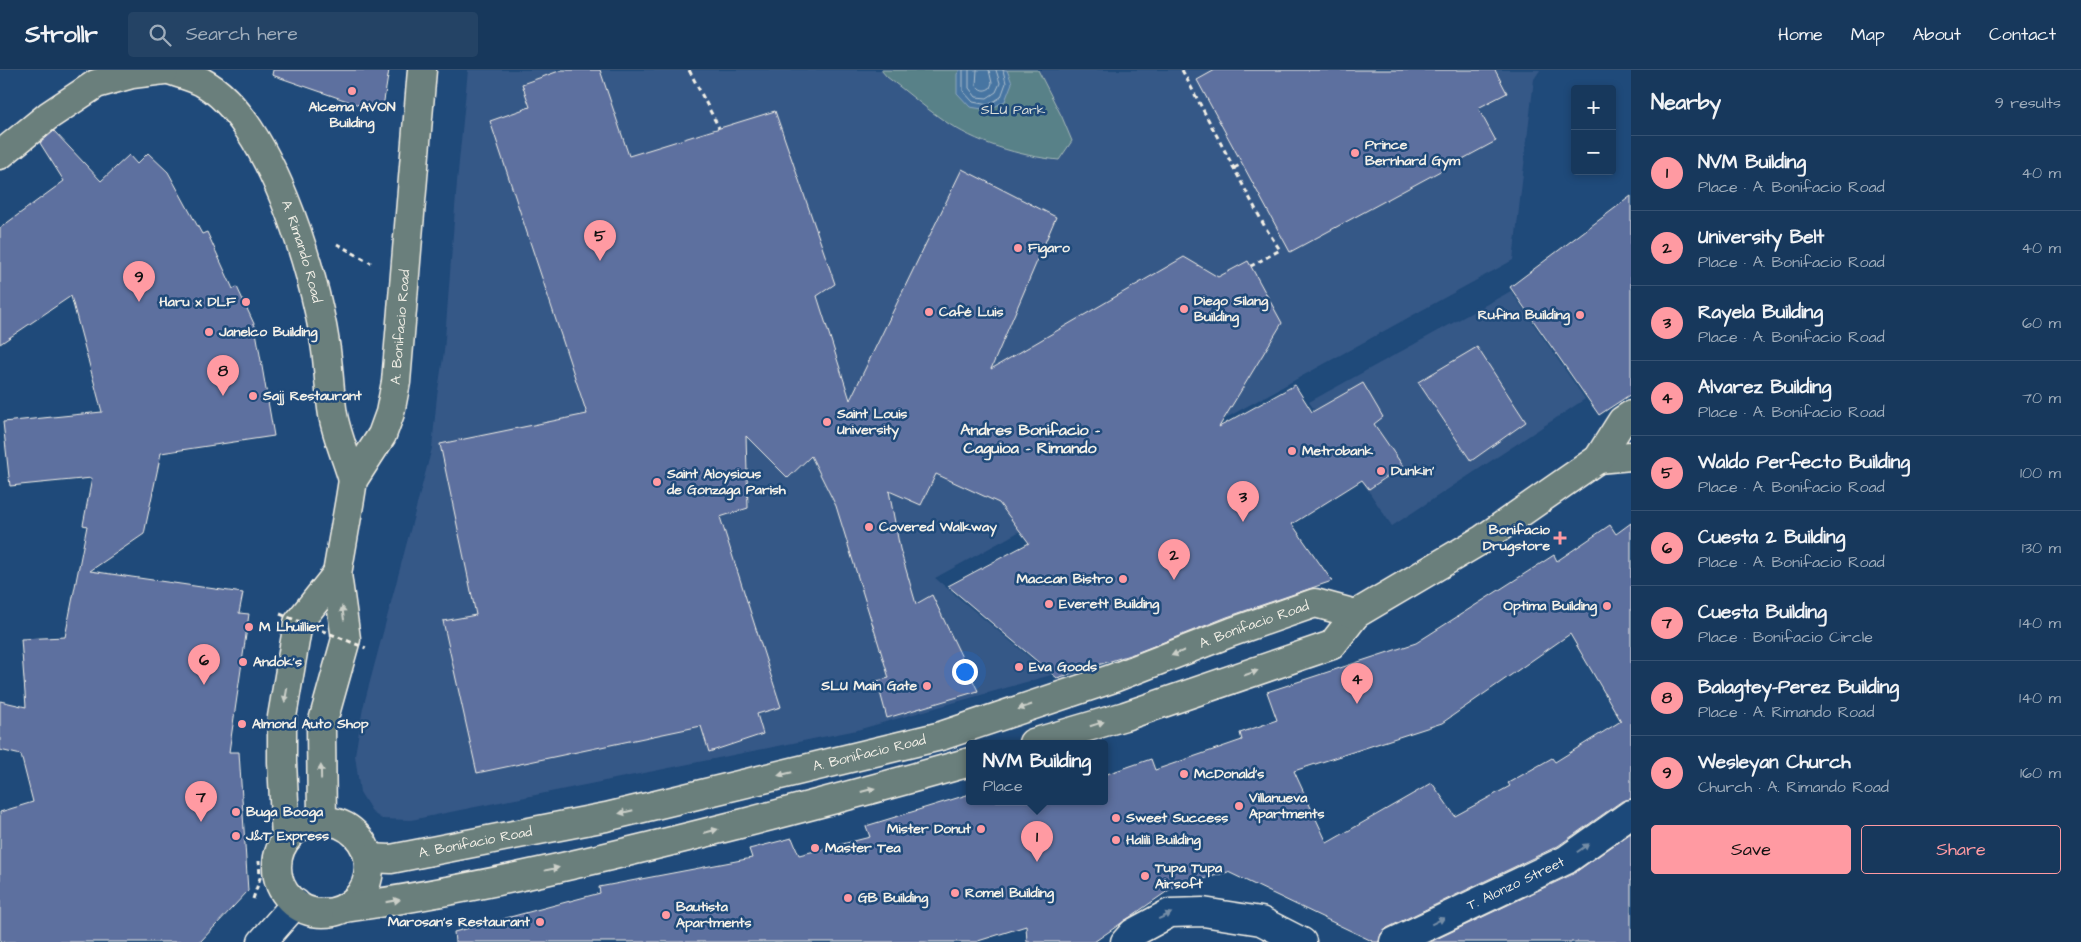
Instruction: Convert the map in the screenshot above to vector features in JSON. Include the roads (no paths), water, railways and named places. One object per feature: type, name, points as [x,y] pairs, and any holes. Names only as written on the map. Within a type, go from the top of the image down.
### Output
[{"type":"main road","points":[[0,155],[48,116],[96,84],[132,74],[164,70]]},
{"type":"main road","name":"A. Rimando Road","points":[[170,70],[200,76],[227,102],[248,128],[274,172],[293,220],[315,298],[325,342],[333,416],[353,480]]},
{"type":"main road","name":"A. Bonifacio Road","points":[[322,821],[321,728],[346,639],[337,574],[353,480],[382,435],[390,413],[396,382],[422,70]]},
{"type":"main road","points":[[1043,740],[1125,716],[1332,644],[1356,614],[1483,538],[1598,459],[1622,421],[1631,415]]},
{"type":"main road","points":[[1598,459],[1631,456]]},
{"type":"main road","name":"A. Bonifacio Road","points":[[286,839],[282,717],[298,623],[337,574]]},
{"type":"main road","name":"A. Bonifacio Road","points":[[369,858],[391,859],[606,817],[941,736],[1111,679],[1232,632],[1315,603],[1356,614]]},
{"type":"main road","points":[[345,908],[363,892],[368,882],[369,858],[358,836],[349,828],[334,822],[322,821],[308,824],[296,830],[286,839],[280,851],[277,872],[285,892],[296,903],[310,911],[328,913],[345,908],[397,901],[619,855],[864,792],[966,763]]},
{"type":"street","name":"T. Alonzo Street","points":[[1394,942],[1566,860],[1631,814]]},
{"type":"street","points":[[262,942],[296,903]]},
{"type":"street","points":[[1124,942],[1133,933],[1170,913],[1203,912],[1261,921],[1302,942]]},
{"type":"water","points":[[960,70],[1007,70],[1012,83],[1005,101],[989,110],[970,107],[957,93],[957,74]]},
{"type":"place","name":"Alcema AVON Building","points":[[352,91]]},
{"type":"place","name":"Prince Bernhard Gym","points":[[1355,153]]},
{"type":"place","name":"Figaro","points":[[1018,248]]},
{"type":"place","name":"Waldo Perfecto Building","points":[[600,261]]},
{"type":"place","name":"Wesleyan Church","points":[[139,302]]},
{"type":"place","name":"Haru x DLF","points":[[246,302]]},
{"type":"place","name":"Diego Silang Building","points":[[1184,309]]},
{"type":"place","name":"Café Luis","points":[[929,312]]},
{"type":"place","name":"Rufina Building","points":[[1580,315]]},
{"type":"place","name":"Janelco Building","points":[[209,332]]},
{"type":"place","name":"Balagtey-Perez Building","points":[[223,396]]},
{"type":"place","name":"Sajj Restaurant","points":[[253,396]]},
{"type":"place","name":"Saint Louis University","points":[[827,422]]},
{"type":"place","name":"Metrobank","points":[[1292,451]]},
{"type":"place","name":"Dunkin'","points":[[1381,471]]},
{"type":"place","name":"Saint Aloysious de Gonzaga Parish","points":[[657,482]]},
{"type":"place","name":"Rayela Building","points":[[1243,522]]},
{"type":"place","name":"Covered Walkway","points":[[869,527]]},
{"type":"place","name":"Bonifacio Drugstore","points":[[1560,538]]},
{"type":"place","name":"Maccan Bistro","points":[[1123,579]]},
{"type":"place","name":"University Belt","points":[[1174,580]]},
{"type":"place","name":"Everett Building","points":[[1049,604]]},
{"type":"place","name":"Optima Building","points":[[1607,606]]},
{"type":"place","name":"M Lhuillier","points":[[249,627]]},
{"type":"place","name":"Andok's","points":[[243,662]]},
{"type":"place","name":"Eva Goods","points":[[1019,667]]},
{"type":"place","name":"Cuesta 2 Building","points":[[204,685]]},
{"type":"place","name":"SLU Main Gate","points":[[927,686]]},
{"type":"place","name":"Alvarez Building","points":[[1357,704]]},
{"type":"place","name":"Almond Auto Shop","points":[[242,724]]},
{"type":"place","name":"McDonald's","points":[[1184,774]]},
{"type":"place","name":"Villanueva Apartments","points":[[1239,806]]},
{"type":"place","name":"Buga Booga","points":[[236,812]]},
{"type":"place","name":"Sweet Success","points":[[1116,818]]},
{"type":"place","name":"Cuesta Building","points":[[201,822]]},
{"type":"place","name":"Mister Donut","points":[[981,829]]},
{"type":"place","name":"J&T Express","points":[[236,836]]},
{"type":"place","name":"Halili Building","points":[[1116,840]]},
{"type":"place","name":"Master Tea","points":[[815,848]]},
{"type":"place","name":"NVM Building","points":[[1037,862]]},
{"type":"place","name":"Tupa Tupa Airsoft","points":[[1145,876]]},
{"type":"place","name":"Romel Building","points":[[955,893]]},
{"type":"place","name":"GB Building","points":[[848,898]]},
{"type":"place","name":"Bautista Apartments","points":[[666,915]]},
{"type":"place","name":"Marosan's Restaurant","points":[[540,922]]},
{"type":"district","name":"Andres Bonifacio - Caguioa - Rimando","points":[[1030,439]]},
{"type":"park label","name":"SLU Park","points":[[1013,110]]}]
